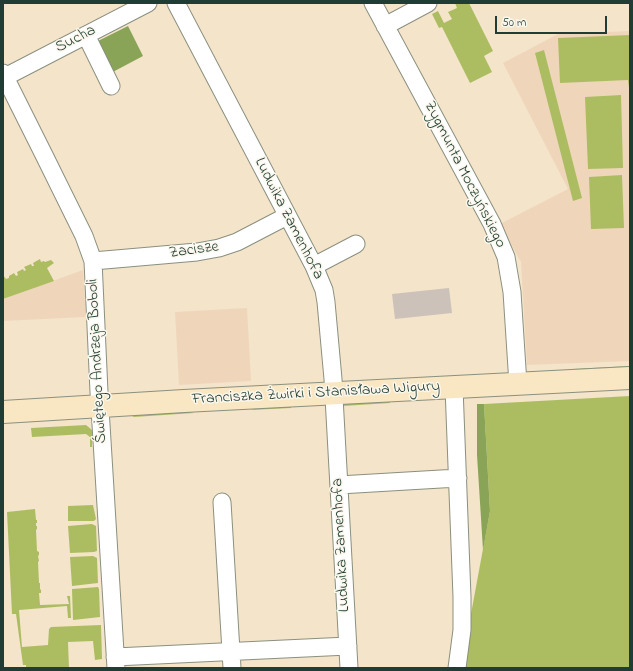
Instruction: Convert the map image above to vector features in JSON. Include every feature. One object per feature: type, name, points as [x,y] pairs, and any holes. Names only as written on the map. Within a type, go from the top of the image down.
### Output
[{"type":"street","name":"Sucha","points":[[4,75],[148,3]]},
{"type":"street","name":"Ludwika Zamenhofa","points":[[176,3],[321,281],[326,302],[333,394],[349,668]]},
{"type":"street","name":"Zygmunta Moczyńskiego","points":[[373,3],[492,224],[506,256],[512,292],[518,384]]},
{"type":"street","points":[[385,26],[428,3]]},
{"type":"street","points":[[86,35],[111,86]]},
{"type":"street","name":"Świętego Andrzeja Boboli","points":[[4,75],[80,230],[93,260],[100,406],[116,662]]},
{"type":"street","name":"Zacisze","points":[[93,260],[197,252],[219,248],[237,242],[288,216]]},
{"type":"street","points":[[314,266],[356,244]]},
{"type":"street","name":"Franciszka Żwirki i Stanisława Wigury","points":[[3,412],[630,378]]},
{"type":"street","points":[[454,387],[462,597],[462,630],[457,668]]},
{"type":"street","points":[[339,485],[458,478]]},
{"type":"street","points":[[222,502],[231,660]]},
{"type":"street","points":[[116,662],[231,660],[348,646]]},
{"type":"shaded area","points":[[630,31],[630,361],[527,365],[521,262],[500,224],[568,189],[503,63],[558,34]]},
{"type":"shaded area","points":[[83,270],[86,317],[3,321],[3,299]]},
{"type":"shaded area","points":[[449,288],[452,313],[395,319],[392,294]]},
{"type":"shaded area","points":[[247,308],[251,381],[179,385],[175,312]]},
{"type":"green space","points":[[455,3],[469,3],[493,51],[484,56],[492,72],[470,83],[442,27],[439,28],[432,14],[438,11],[444,23],[452,19],[448,12],[457,8]]},
{"type":"green space","points":[[128,26],[143,56],[109,74],[94,43]]},
{"type":"green space","points":[[630,35],[630,96],[628,80],[560,83],[558,38]]},
{"type":"green space","points":[[544,50],[582,198],[573,201],[535,53]]},
{"type":"green space","points":[[621,95],[623,168],[588,169],[585,97]]},
{"type":"green space","points":[[622,175],[624,228],[591,229],[589,177]]},
{"type":"green space","points":[[40,259],[41,262],[51,260],[54,263],[47,268],[54,281],[3,299],[3,275],[6,279],[14,273],[16,276],[18,275],[17,272],[23,269],[24,271],[26,270],[24,267],[31,264],[34,266],[33,263]]},
{"type":"green space","points":[[630,366],[630,370],[568,371],[572,369]]},
{"type":"green space","points":[[630,396],[630,668],[461,668],[490,511],[484,404]]},
{"type":"green space","points":[[389,401],[390,403],[343,406],[345,403]]},
{"type":"green space","points":[[291,403],[291,408],[250,410],[274,404]]},
{"type":"green space","points":[[477,404],[484,404],[490,511],[483,550],[477,455]]},
{"type":"green space","points":[[180,410],[194,413],[134,417],[130,415]]},
{"type":"green space","points":[[86,425],[92,430],[92,447],[90,447],[90,437],[86,434],[32,437],[31,428]]},
{"type":"green space","points":[[93,505],[96,519],[94,521],[68,521],[68,506]]},
{"type":"green space","points":[[35,509],[37,520],[37,551],[39,552],[39,583],[41,590],[41,593],[39,593],[40,605],[69,604],[67,596],[70,596],[71,618],[68,618],[67,606],[19,610],[22,647],[48,645],[49,629],[51,627],[101,625],[102,659],[95,660],[93,641],[68,642],[69,668],[26,668],[26,665],[23,665],[16,614],[12,614],[7,512]]},
{"type":"green space","points":[[92,524],[96,526],[97,551],[70,553],[68,526]]},
{"type":"green space","points":[[93,556],[97,558],[98,583],[72,586],[70,557]]},
{"type":"green space","points":[[98,587],[100,617],[73,620],[72,589]]}]
